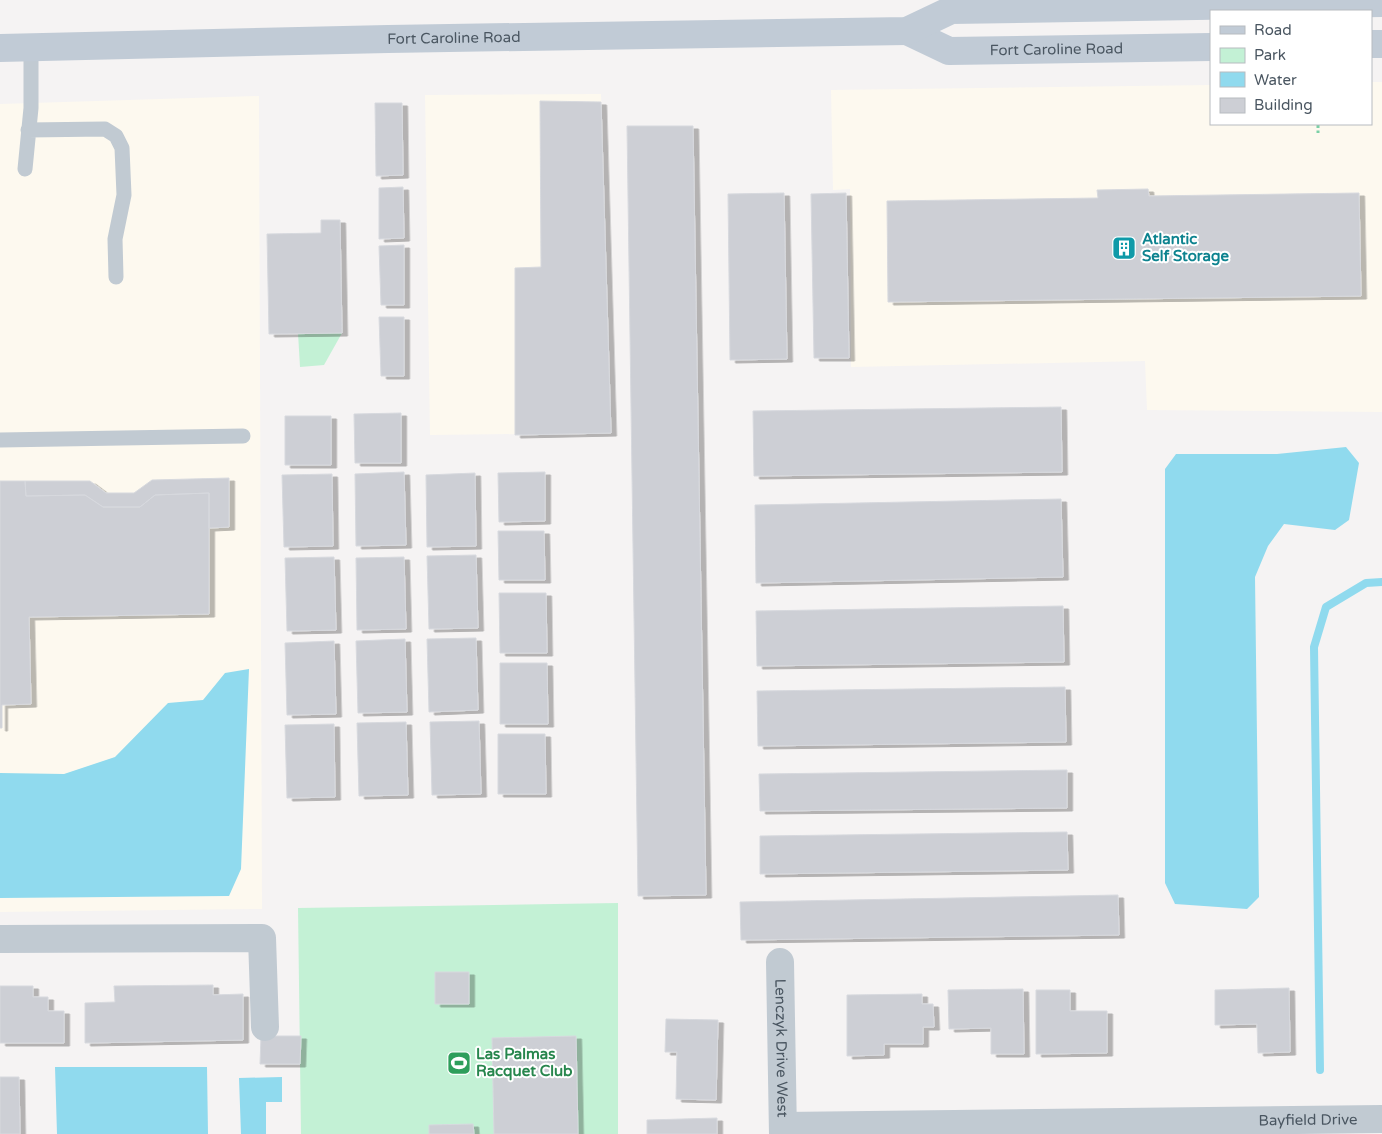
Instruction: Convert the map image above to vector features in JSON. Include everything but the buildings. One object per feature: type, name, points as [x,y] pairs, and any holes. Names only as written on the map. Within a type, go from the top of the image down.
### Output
[{"type":"street","name":"Fort Caroline Road","points":[[0,48],[388,39],[907,31],[951,10],[1382,3]]},
{"type":"street","name":"Fort Caroline Road","points":[[907,31],[950,51],[1210,47]]},
{"type":"street","points":[[0,939],[262,938],[265,1026]]},
{"type":"street","name":"Lenczyk Drive West","points":[[780,962],[783,1130]]},
{"type":"street","name":"Bayfield Drive","points":[[783,1130],[1127,1128],[1382,1119]]},
{"type":"lane","points":[[25,169],[31,108],[31,47]]},
{"type":"lane","points":[[28,130],[104,129],[116,136],[122,148],[124,195],[115,239],[116,277]]},
{"type":"lane","points":[[0,440],[243,436]]},
{"type":"path","points":[[1318,125],[1318,133]]},
{"type":"shaded area","points":[[1372,82],[1382,82],[1382,412],[1147,410],[1145,361],[851,367],[850,189],[833,190],[831,90],[1210,85],[1210,125],[1372,125]]},
{"type":"shaded area","points":[[601,94],[611,433],[430,435],[425,95]]},
{"type":"shaded area","points":[[259,96],[262,909],[0,912],[0,104]]},
{"type":"green space","points":[[298,333],[342,333],[324,365],[300,367]]},
{"type":"green space","name":"Las Palmas Racquet Club","points":[[618,903],[618,1134],[301,1134],[298,908]]},
{"type":"water","points":[[1346,447],[1359,463],[1349,520],[1335,530],[1284,524],[1268,546],[1255,577],[1259,897],[1247,909],[1175,904],[1165,883],[1165,469],[1176,454],[1277,454]]},
{"type":"water","points":[[249,669],[241,869],[229,896],[0,898],[0,773],[64,774],[115,757],[168,703],[203,700],[225,673]]},
{"type":"water","points":[[55,1067],[207,1067],[208,1134],[57,1134]]},
{"type":"water","points":[[282,1077],[282,1102],[266,1102],[266,1134],[241,1134],[239,1078]]},
{"type":"waterway","points":[[1320,1070],[1314,647],[1326,607],[1366,583],[1382,582]]},
{"type":"place","name":"Atlantic Self Storage","points":[[1124,248]]},
{"type":"place","name":"Las Palmas Racquet Club","points":[[459,1063]]}]
